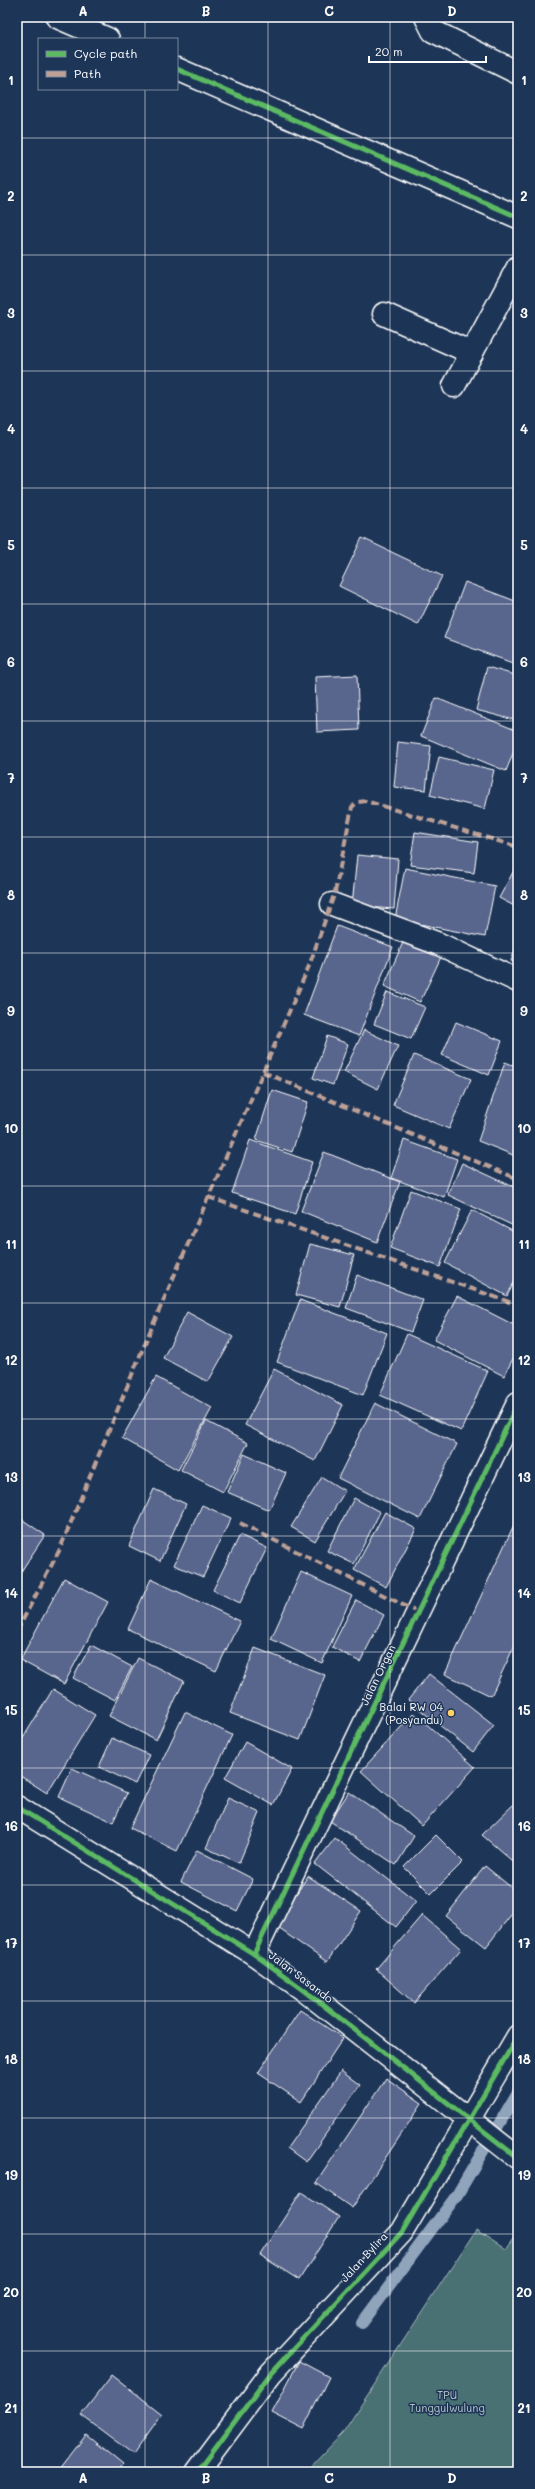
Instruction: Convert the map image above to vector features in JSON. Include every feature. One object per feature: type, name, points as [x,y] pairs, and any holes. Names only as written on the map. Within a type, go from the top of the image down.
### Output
[{"type":"street","points":[[57,17],[106,38]]},
{"type":"street","points":[[426,17],[433,31],[518,73]]},
{"type":"street","points":[[178,69],[518,217]]},
{"type":"street","points":[[454,386],[518,267]]},
{"type":"street","points":[[384,314],[472,353]]},
{"type":"street","points":[[332,904],[439,944],[518,981]]},
{"type":"street","name":"Jalan Organ","points":[[254,1954],[518,1403]]},
{"type":"street","name":"Jalan Sasando","points":[[17,1807],[254,1954],[304,1990],[321,2005],[518,2158]]},
{"type":"street","name":"Jalan Bylira","points":[[197,2472],[271,2373],[402,2232],[484,2131],[518,2036]]},
{"type":"green space","name":"TPU Tunggulwulung","points":[[476,2230],[505,2249],[518,2231],[518,2472],[306,2472],[342,2434]]},
{"type":"building","points":[[362,538],[442,576],[418,625],[339,586]]},
{"type":"building","points":[[465,582],[518,602],[518,665],[444,638]]},
{"type":"building","points":[[487,667],[518,676],[518,721],[476,710]]},
{"type":"building","points":[[357,675],[359,730],[317,732],[315,677]]},
{"type":"building","points":[[436,698],[518,731],[518,741],[506,771],[421,736]]},
{"type":"building","points":[[398,742],[431,746],[426,790],[394,787]]},
{"type":"building","points":[[439,757],[494,770],[485,809],[430,795]]},
{"type":"building","points":[[415,832],[478,842],[474,873],[410,865]]},
{"type":"building","points":[[357,855],[398,859],[394,909],[352,906]]},
{"type":"building","points":[[518,863],[518,908],[499,898]]},
{"type":"building","points":[[405,868],[495,886],[485,937],[395,919]]},
{"type":"building","points":[[337,926],[393,947],[359,1036],[304,1015]]},
{"type":"building","points":[[404,940],[441,957],[420,1002],[384,986]]},
{"type":"building","points":[[518,942],[518,964],[511,961]]},
{"type":"building","points":[[387,992],[425,1007],[411,1039],[374,1024]]},
{"type":"building","points":[[456,1022],[502,1041],[489,1075],[442,1055]]},
{"type":"building","points":[[364,1030],[398,1046],[378,1089],[344,1072]]},
{"type":"building","points":[[327,1036],[348,1044],[333,1085],[313,1078]]},
{"type":"building","points":[[414,1055],[471,1079],[449,1129],[393,1105]]},
{"type":"building","points":[[505,1062],[518,1067],[518,1157],[478,1141]]},
{"type":"building","points":[[272,1090],[308,1102],[292,1152],[256,1140]]},
{"type":"building","points":[[250,1140],[312,1162],[295,1214],[232,1193]]},
{"type":"building","points":[[404,1140],[457,1159],[444,1197],[391,1178]]},
{"type":"building","points":[[324,1152],[400,1182],[377,1242],[301,1211]]},
{"type":"building","points":[[462,1163],[518,1189],[518,1228],[448,1195]]},
{"type":"building","points":[[411,1190],[461,1209],[440,1267],[390,1248]]},
{"type":"building","points":[[472,1210],[518,1234],[518,1275],[507,1296],[445,1263]]},
{"type":"building","points":[[310,1244],[354,1255],[340,1307],[296,1295]]},
{"type":"building","points":[[357,1275],[423,1300],[411,1332],[346,1308]]},
{"type":"building","points":[[457,1296],[518,1327],[518,1349],[504,1376],[434,1340]]},
{"type":"building","points":[[300,1300],[387,1333],[363,1395],[277,1362]]},
{"type":"building","points":[[187,1312],[233,1337],[208,1382],[163,1358]]},
{"type":"building","points":[[407,1334],[488,1371],[461,1431],[380,1395]]},
{"type":"building","points":[[274,1369],[343,1405],[315,1461],[245,1425]]},
{"type":"building","points":[[156,1377],[212,1408],[178,1470],[122,1438]]},
{"type":"building","points":[[375,1403],[457,1444],[420,1519],[338,1478]]},
{"type":"building","points":[[206,1421],[248,1443],[223,1492],[181,1470]]},
{"type":"building","points":[[244,1454],[286,1473],[269,1510],[227,1492]]},
{"type":"building","points":[[322,1477],[345,1491],[315,1541],[291,1527]]},
{"type":"building","points":[[154,1489],[186,1504],[160,1561],[129,1546]]},
{"type":"building","points":[[354,1498],[380,1512],[354,1564],[327,1551]]},
{"type":"building","points":[[202,1505],[231,1518],[203,1577],[174,1565]]},
{"type":"building","points":[[385,1512],[416,1529],[386,1587],[354,1570]]},
{"type":"building","points":[[17,1516],[45,1535],[18,1576],[17,1576]]},
{"type":"building","points":[[518,1516],[518,1638],[491,1696],[445,1674]]},
{"type":"building","points":[[240,1535],[267,1548],[240,1603],[213,1590]]},
{"type":"building","points":[[301,1572],[352,1596],[322,1663],[271,1639]]},
{"type":"building","points":[[64,1578],[108,1602],[64,1684],[20,1660]]},
{"type":"building","points":[[151,1579],[240,1621],[216,1671],[128,1629]]},
{"type":"building","points":[[356,1600],[384,1615],[360,1662],[332,1647]]},
{"type":"building","points":[[91,1645],[132,1667],[115,1700],[73,1678]]},
{"type":"building","points":[[255,1648],[325,1675],[300,1740],[230,1713]]},
{"type":"building","points":[[138,1658],[184,1681],[156,1740],[109,1716]]},
{"type":"building","name":"Balai RW 04 (Posyandu)","points":[[429,1674],[494,1725],[473,1752],[408,1700]]},
{"type":"building","points":[[53,1689],[95,1715],[47,1793],[17,1774],[17,1748]]},
{"type":"building","points":[[185,1712],[232,1735],[177,1851],[130,1828]]},
{"type":"building","points":[[414,1713],[475,1767],[422,1826],[361,1771]]},
{"type":"building","points":[[112,1738],[149,1755],[135,1784],[99,1767]]},
{"type":"building","points":[[245,1742],[292,1769],[273,1805],[225,1778]]},
{"type":"building","points":[[72,1768],[127,1793],[113,1822],[59,1797]]},
{"type":"building","points":[[349,1792],[414,1836],[396,1865],[330,1821]]},
{"type":"building","points":[[228,1798],[260,1813],[239,1863],[206,1848]]},
{"type":"building","points":[[517,1801],[518,1802],[518,1866],[482,1835]]},
{"type":"building","points":[[436,1835],[463,1862],[431,1894],[404,1867]]},
{"type":"building","points":[[335,1838],[416,1901],[396,1927],[315,1864]]},
{"type":"building","points":[[197,1850],[253,1879],[237,1911],[181,1882]]},
{"type":"building","points":[[485,1866],[518,1893],[518,1906],[486,1947],[446,1916]]},
{"type":"building","points":[[308,1876],[361,1911],[327,1962],[275,1926]]},
{"type":"building","points":[[422,1915],[461,1949],[414,2003],[376,1969]]},
{"type":"building","points":[[300,2010],[343,2038],[301,2102],[258,2073]]},
{"type":"building","points":[[341,2071],[360,2085],[306,2162],[287,2148]]},
{"type":"building","points":[[386,2078],[422,2103],[352,2208],[316,2183]]},
{"type":"building","points":[[301,2192],[339,2217],[299,2280],[260,2255]]},
{"type":"building","points":[[299,2361],[329,2377],[303,2429],[272,2413]]},
{"type":"building","points":[[112,2375],[162,2414],[133,2454],[81,2415]]},
{"type":"building","points":[[86,2435],[123,2465],[117,2472],[58,2471]]},
{"type":"waterway","points":[[362,2323],[457,2195],[518,2092]]},
{"type":"marked path","points":[[17,1631],[59,1551],[151,1329],[309,966],[335,892],[352,807],[358,802],[366,801],[518,847]]},
{"type":"marked path","points":[[263,1072],[518,1179]]},
{"type":"marked path","points":[[208,1197],[518,1305]]},
{"type":"marked path","points":[[240,1523],[419,1613]]},
{"type":"cycle path","points":[[178,69],[518,217]]},
{"type":"cycle path","points":[[254,1954],[518,1403]]},
{"type":"cycle path","points":[[17,1807],[254,1954],[304,1990],[518,2158]]},
{"type":"cycle path","points":[[197,2472],[271,2373],[402,2232],[518,2036]]},
{"type":"place","name":"Balai RW 04 (Posyandu)","points":[[451,1713]]}]
